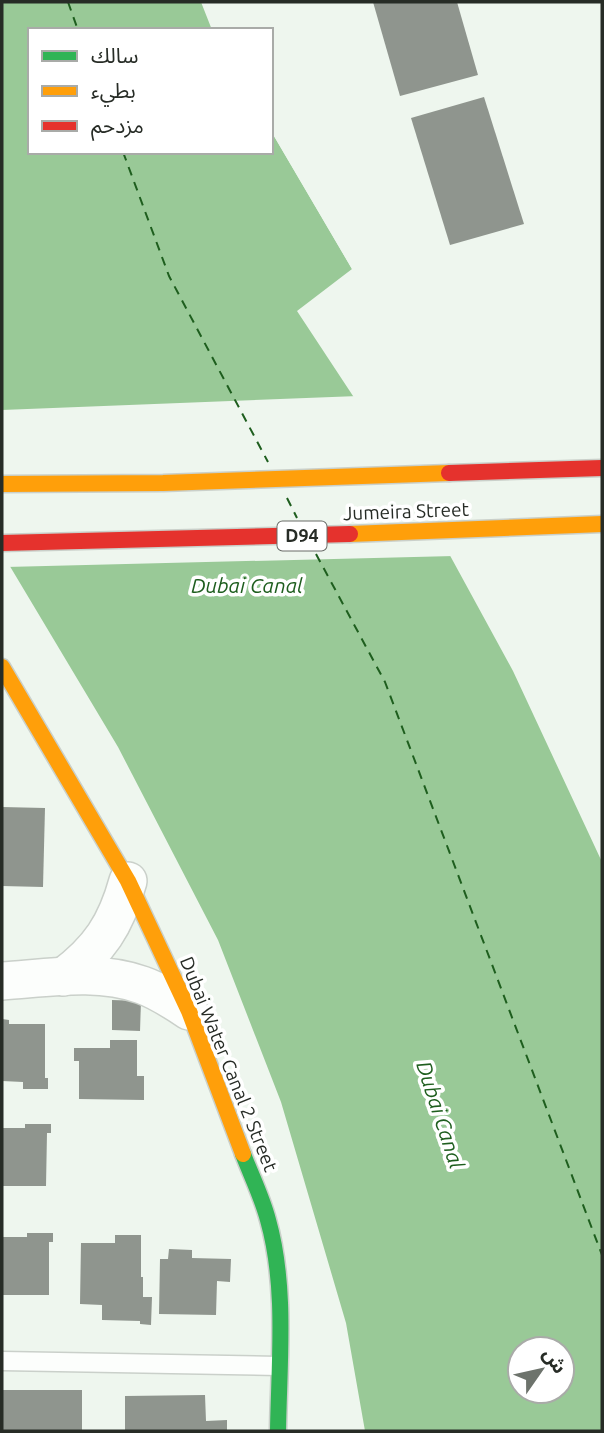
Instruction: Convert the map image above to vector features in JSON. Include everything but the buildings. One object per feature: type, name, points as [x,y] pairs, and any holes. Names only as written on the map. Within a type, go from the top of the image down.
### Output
[{"type":"main road","name":"Jumeira Street","points":[[2,484],[163,483],[602,468]]},
{"type":"main road","name":"Jumeira Street","points":[[2,542],[257,537],[602,524]]},
{"type":"main road","name":"Dubai Water Canal 2 Street","points":[[2,667],[128,881],[189,1011],[268,1220],[278,1273],[278,1431]]},
{"type":"street","points":[[63,977],[83,963],[99,946],[122,905],[128,881]]},
{"type":"street","points":[[2,981],[90,975],[117,978],[143,985],[167,996],[189,1011]]},
{"type":"lane","points":[[2,1361],[278,1366]]},
{"type":"water","name":"Dubai Canal","points":[[2,2],[201,2],[211,28],[28,28],[28,154],[273,154],[273,134],[352,269],[297,311],[411,484],[513,671],[602,862],[602,1431],[365,1431],[346,1323],[281,1102],[218,940],[118,747],[2,553]]},
{"type":"pier","points":[[273,129],[356,268],[352,269],[273,134]]},
{"type":"pier","points":[[358,396],[414,482],[454,556],[6,567],[2,560],[2,410]]},
{"type":"ferry route","points":[[68,2],[77,28]]},
{"type":"ferry route","points":[[124,154],[169,276],[268,462]]},
{"type":"ferry route","points":[[287,498],[297,518]]},
{"type":"ferry route","points":[[316,554],[385,682],[602,1255]]},
{"type":"traffic: fast","points":[[243,1154],[266,1211],[278,1272],[278,1431]]},
{"type":"traffic: slow","points":[[2,484],[163,483],[449,473]]},
{"type":"traffic: slow","points":[[350,534],[602,524]]},
{"type":"traffic: slow","points":[[2,667],[128,881],[189,1011],[243,1154]]},
{"type":"traffic: jam","points":[[449,473],[602,468]]},
{"type":"traffic: jam","points":[[2,543],[350,534]]}]
